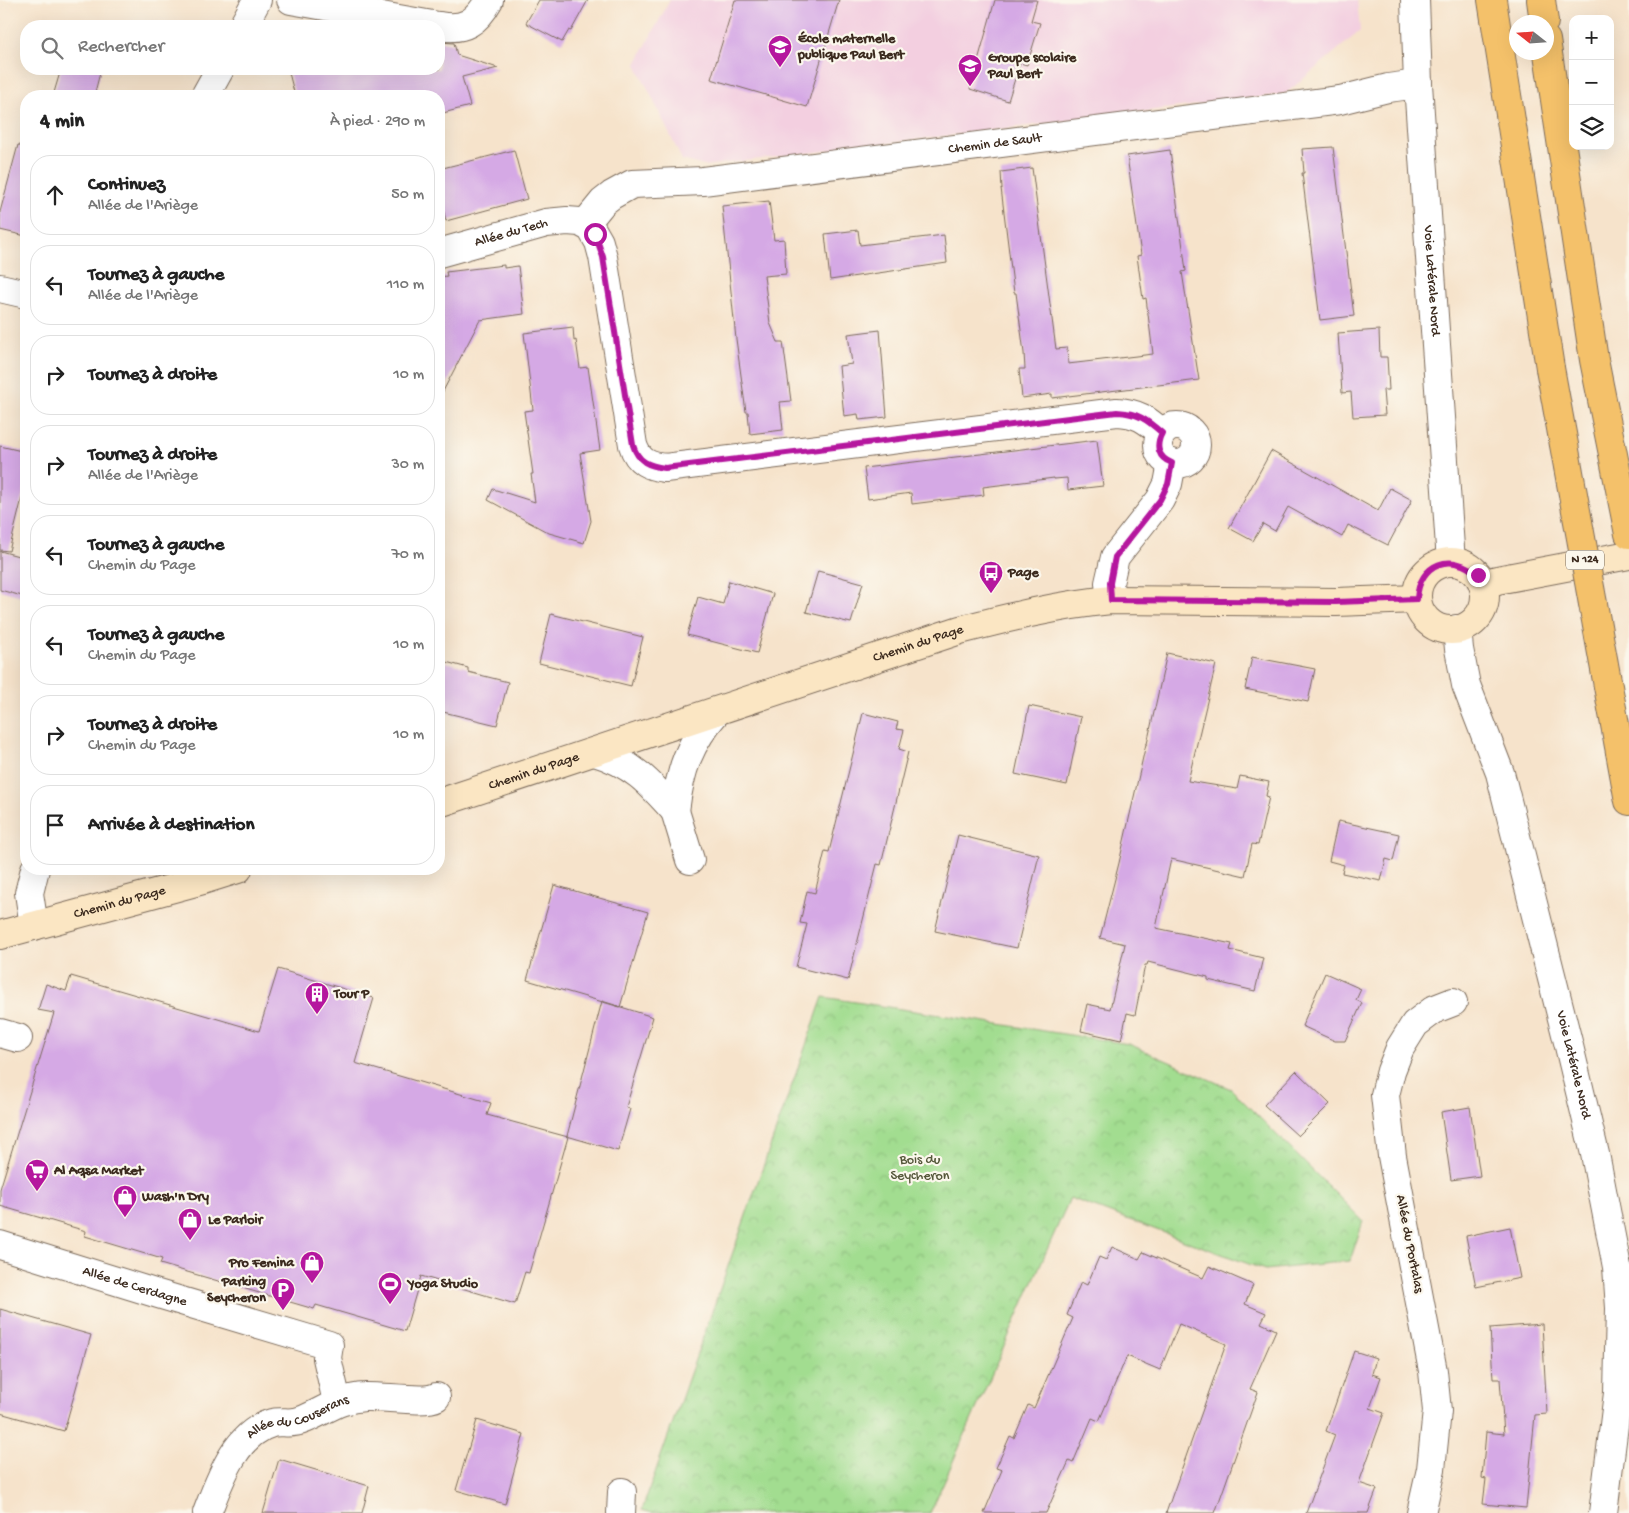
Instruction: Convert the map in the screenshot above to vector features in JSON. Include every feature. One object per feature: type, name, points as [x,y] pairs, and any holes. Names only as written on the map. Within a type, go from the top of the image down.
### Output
[{"type":"highway","name":"N 124","points":[[1492,0],[1550,368],[1629,802]]},
{"type":"highway","points":[[1541,0],[1543,15]]},
{"type":"highway","points":[[1549,60],[1594,360],[1629,534]]},
{"type":"street","points":[[246,20],[257,0]]},
{"type":"street","points":[[291,0],[404,20]]},
{"type":"street","name":"Voie Latérale Nord","points":[[1415,0],[1418,84],[1450,562]]},
{"type":"street","points":[[445,26],[458,27],[471,23],[485,7]]},
{"type":"street","points":[[208,90],[217,75]]},
{"type":"street","name":"Chemin de Sault","points":[[585,224],[612,194],[632,184],[703,180],[981,146],[1340,100],[1388,88],[1418,84]]},
{"type":"street","name":"Allée du Tech","points":[[445,251],[546,223],[566,220],[585,224]]},
{"type":"street","points":[[585,224],[595,234],[603,257],[633,445],[639,459],[650,465],[665,468],[1117,412],[1131,413],[1147,419],[1162,433],[1168,428],[1177,426],[1185,428],[1195,440],[1195,449],[1192,456],[1185,462],[1172,463],[1168,484],[1160,500],[1115,557],[1110,583],[1111,600]]},
{"type":"street","points":[[0,288],[20,293]]},
{"type":"street","points":[[1483,584],[1629,555]]},
{"type":"street","points":[[1460,563],[1478,575],[1483,584],[1485,596],[1482,607],[1476,618],[1468,625],[1457,629],[1445,629],[1435,626],[1426,619],[1420,610],[1417,599],[1418,588],[1422,578],[1430,569],[1440,564],[1460,563]]},
{"type":"street","name":"Chemin du Page","points":[[445,801],[960,630],[1040,610],[1111,600],[1336,602],[1417,599]]},
{"type":"street","name":"Voie Latérale Nord","points":[[1457,629],[1466,685],[1500,774],[1568,1042],[1595,1154],[1617,1267],[1620,1308],[1618,1393],[1603,1513]]},
{"type":"street","points":[[690,860],[675,811],[678,786],[692,745],[698,734],[717,711]]},
{"type":"street","points":[[595,752],[622,762],[653,787],[675,811]]},
{"type":"street","points":[[34,875],[29,893],[34,926]]},
{"type":"street","name":"Chemin du Page","points":[[0,935],[219,875]]},
{"type":"street","name":"Allée du Portalas","points":[[1421,1513],[1431,1469],[1437,1411],[1433,1371],[1392,1156],[1385,1095],[1391,1071],[1400,1048],[1415,1024],[1435,1010],[1452,1002]]},
{"type":"street","name":"Allée de Cerdagne","points":[[0,1245],[330,1345],[327,1358],[337,1402]]},
{"type":"street","name":"Allée du Couserans","points":[[207,1513],[228,1466],[240,1445],[263,1427],[274,1423],[293,1424],[337,1402],[364,1397],[426,1400],[436,1398]]},
{"type":"shaded area","name":"Groupe scolaire Paul Bert","points":[[670,0],[1357,0],[1360,31],[1285,94],[704,166],[682,160],[636,64]]},
{"type":"green space","name":"Bois du Seycheron","points":[[823,997],[1129,1044],[1231,1089],[1363,1221],[1350,1261],[1265,1270],[1070,1198],[930,1513],[652,1513],[642,1510]]},
{"type":"building","points":[[539,0],[588,0],[571,31],[569,30],[562,42],[526,23]]},
{"type":"building","points":[[735,0],[839,0],[807,107],[711,79]]},
{"type":"building","points":[[995,0],[1037,0],[1031,21],[1040,23],[1027,65],[1020,63],[1008,101],[970,89]]},
{"type":"building","points":[[445,42],[454,43],[457,55],[498,68],[462,77],[470,106],[445,112],[445,90],[293,90],[290,75],[445,75]]},
{"type":"building","points":[[59,75],[99,75],[96,90],[55,90]]},
{"type":"building","points":[[18,145],[20,145],[20,235],[0,230],[0,212]]},
{"type":"building","points":[[1333,147],[1354,316],[1320,320],[1302,173],[1304,173],[1302,149]]},
{"type":"building","points":[[514,150],[527,199],[446,221],[445,167]]},
{"type":"building","points":[[1170,150],[1186,271],[1182,272],[1199,380],[1052,398],[1052,394],[1022,398],[1019,369],[1025,369],[1024,353],[1016,293],[1014,293],[1001,188],[1001,172],[1032,168],[1056,349],[1067,348],[1068,364],[1153,354],[1146,298],[1143,299],[1137,256],[1141,255],[1127,156]]},
{"type":"building","points":[[769,201],[774,240],[784,239],[786,274],[764,276],[770,323],[778,342],[783,342],[791,401],[780,402],[783,430],[750,434],[736,339],[722,206]]},
{"type":"building","points":[[858,230],[860,245],[944,235],[947,263],[830,280],[825,234]]},
{"type":"building","points":[[504,265],[504,268],[518,266],[524,314],[480,320],[445,387],[445,276],[447,276],[446,272]]},
{"type":"building","points":[[573,327],[580,368],[588,367],[600,450],[580,453],[591,521],[584,543],[549,533],[488,500],[493,489],[535,502],[524,411],[533,410],[524,333]]},
{"type":"building","points":[[880,330],[887,417],[859,420],[858,414],[844,416],[839,366],[852,364],[848,334]]},
{"type":"building","points":[[1379,330],[1380,357],[1387,357],[1389,390],[1383,390],[1385,415],[1353,417],[1351,392],[1342,393],[1338,333]]},
{"type":"building","points":[[1097,440],[1103,486],[1068,490],[1067,478],[1054,478],[983,487],[984,495],[912,504],[911,493],[868,499],[864,468]]},
{"type":"building","points":[[0,446],[20,451],[20,506],[9,551],[0,550]]},
{"type":"building","points":[[1271,451],[1378,511],[1390,488],[1412,500],[1388,545],[1348,525],[1342,537],[1288,507],[1275,531],[1263,524],[1253,541],[1229,528]]},
{"type":"building","points":[[0,551],[20,556],[20,595],[0,590]]},
{"type":"building","points":[[818,571],[863,583],[851,623],[806,612]]},
{"type":"building","points":[[729,581],[773,594],[757,653],[687,635],[698,597],[723,604]]},
{"type":"building","points":[[551,614],[643,637],[631,686],[539,663]]},
{"type":"building","points":[[1167,653],[1216,664],[1188,781],[1237,789],[1240,776],[1269,782],[1266,796],[1269,797],[1258,845],[1252,844],[1245,876],[1171,859],[1156,928],[1232,944],[1230,950],[1263,958],[1255,991],[1208,980],[1208,977],[1148,962],[1145,965],[1135,1015],[1127,1013],[1121,1040],[1081,1031],[1087,1004],[1110,1009],[1125,944],[1100,938]]},
{"type":"building","points":[[1252,657],[1315,669],[1308,702],[1245,689]]},
{"type":"building","points":[[446,662],[468,668],[468,672],[508,682],[497,725],[445,712]]},
{"type":"building","points":[[1029,706],[1081,717],[1067,785],[1015,774]]},
{"type":"building","points":[[863,713],[898,722],[896,729],[904,730],[899,749],[908,752],[881,865],[877,864],[848,980],[796,967],[807,924],[800,923],[807,891],[815,893],[825,851],[829,852]]},
{"type":"building","points":[[1338,821],[1399,834],[1393,861],[1386,859],[1381,881],[1342,873],[1344,865],[1329,861]]},
{"type":"building","points":[[958,835],[1039,855],[1017,948],[935,931]]},
{"type":"building","points":[[554,885],[648,912],[620,1007],[527,980]]},
{"type":"building","points":[[278,969],[374,998],[355,1063],[491,1103],[487,1115],[568,1137],[529,1273],[525,1272],[515,1304],[421,1276],[405,1331],[316,1305],[314,1309],[160,1264],[162,1259],[85,1236],[86,1231],[0,1206],[0,1189],[54,1013],[38,1010],[46,984],[66,991],[71,976],[259,1031]]},
{"type":"building","points":[[1325,973],[1361,989],[1356,1000],[1362,1003],[1345,1041],[1335,1041],[1302,1026]]},
{"type":"building","points":[[602,1001],[653,1017],[626,1107],[630,1109],[618,1151],[567,1136]]},
{"type":"building","points":[[1296,1071],[1330,1104],[1298,1136],[1264,1105]]},
{"type":"building","points":[[1470,1107],[1480,1176],[1451,1180],[1441,1112]]},
{"type":"building","points":[[1510,1227],[1520,1278],[1476,1287],[1466,1236]]},
{"type":"building","points":[[1112,1247],[1139,1259],[1143,1252],[1203,1278],[1209,1266],[1253,1285],[1245,1304],[1266,1313],[1261,1323],[1276,1330],[1250,1389],[1258,1392],[1215,1513],[1166,1513],[1226,1344],[1179,1324],[1160,1370],[1127,1356],[1099,1421],[1092,1418],[1073,1463],[1069,1461],[1046,1513],[984,1513],[1002,1470],[996,1468],[1010,1436],[1014,1438],[1028,1405],[1034,1408],[1073,1318],[1067,1315],[1081,1282],[1087,1285],[1099,1257],[1106,1260]]},
{"type":"building","points":[[0,1309],[91,1335],[64,1431],[0,1413]]},
{"type":"building","points":[[1542,1324],[1547,1414],[1535,1415],[1526,1508],[1483,1504],[1486,1479],[1482,1478],[1486,1432],[1504,1434],[1500,1379],[1493,1379],[1490,1328]]},
{"type":"building","points":[[1354,1351],[1376,1358],[1372,1374],[1381,1377],[1370,1408],[1384,1413],[1359,1483],[1377,1489],[1368,1513],[1306,1513],[1335,1435],[1326,1431]]},
{"type":"building","points":[[477,1420],[524,1434],[505,1504],[456,1490]]},
{"type":"building","points":[[279,1459],[369,1486],[362,1513],[263,1513]]},
{"type":"place","name":"École maternelle publique Paul Bert","points":[[780,68]]},
{"type":"place","name":"Groupe scolaire Paul Bert","points":[[970,87]]},
{"type":"place","name":"Page","points":[[991,594]]},
{"type":"place","name":"Tour P","points":[[317,1015]]},
{"type":"place","name":"Al Aqsa Market","points":[[37,1192]]},
{"type":"place","name":"Wash'n Dry","points":[[125,1218]]},
{"type":"place","name":"Le Parloir","points":[[190,1241]]},
{"type":"place","name":"Pro Femina","points":[[312,1284]]},
{"type":"place","name":"Yoga Studio","points":[[390,1305]]},
{"type":"place","name":"Parking Seycheron","points":[[283,1311]]},
{"type":"route","points":[[595,234],[603,257],[634,450],[639,459],[650,465],[665,468],[1117,412],[1131,413],[1147,419],[1162,433],[1158,441],[1158,449],[1162,457],[1172,463],[1168,484],[1160,500],[1115,557],[1110,583],[1111,600],[1336,602],[1417,599],[1418,588],[1422,578],[1430,569],[1440,564],[1460,563],[1478,575]]}]
